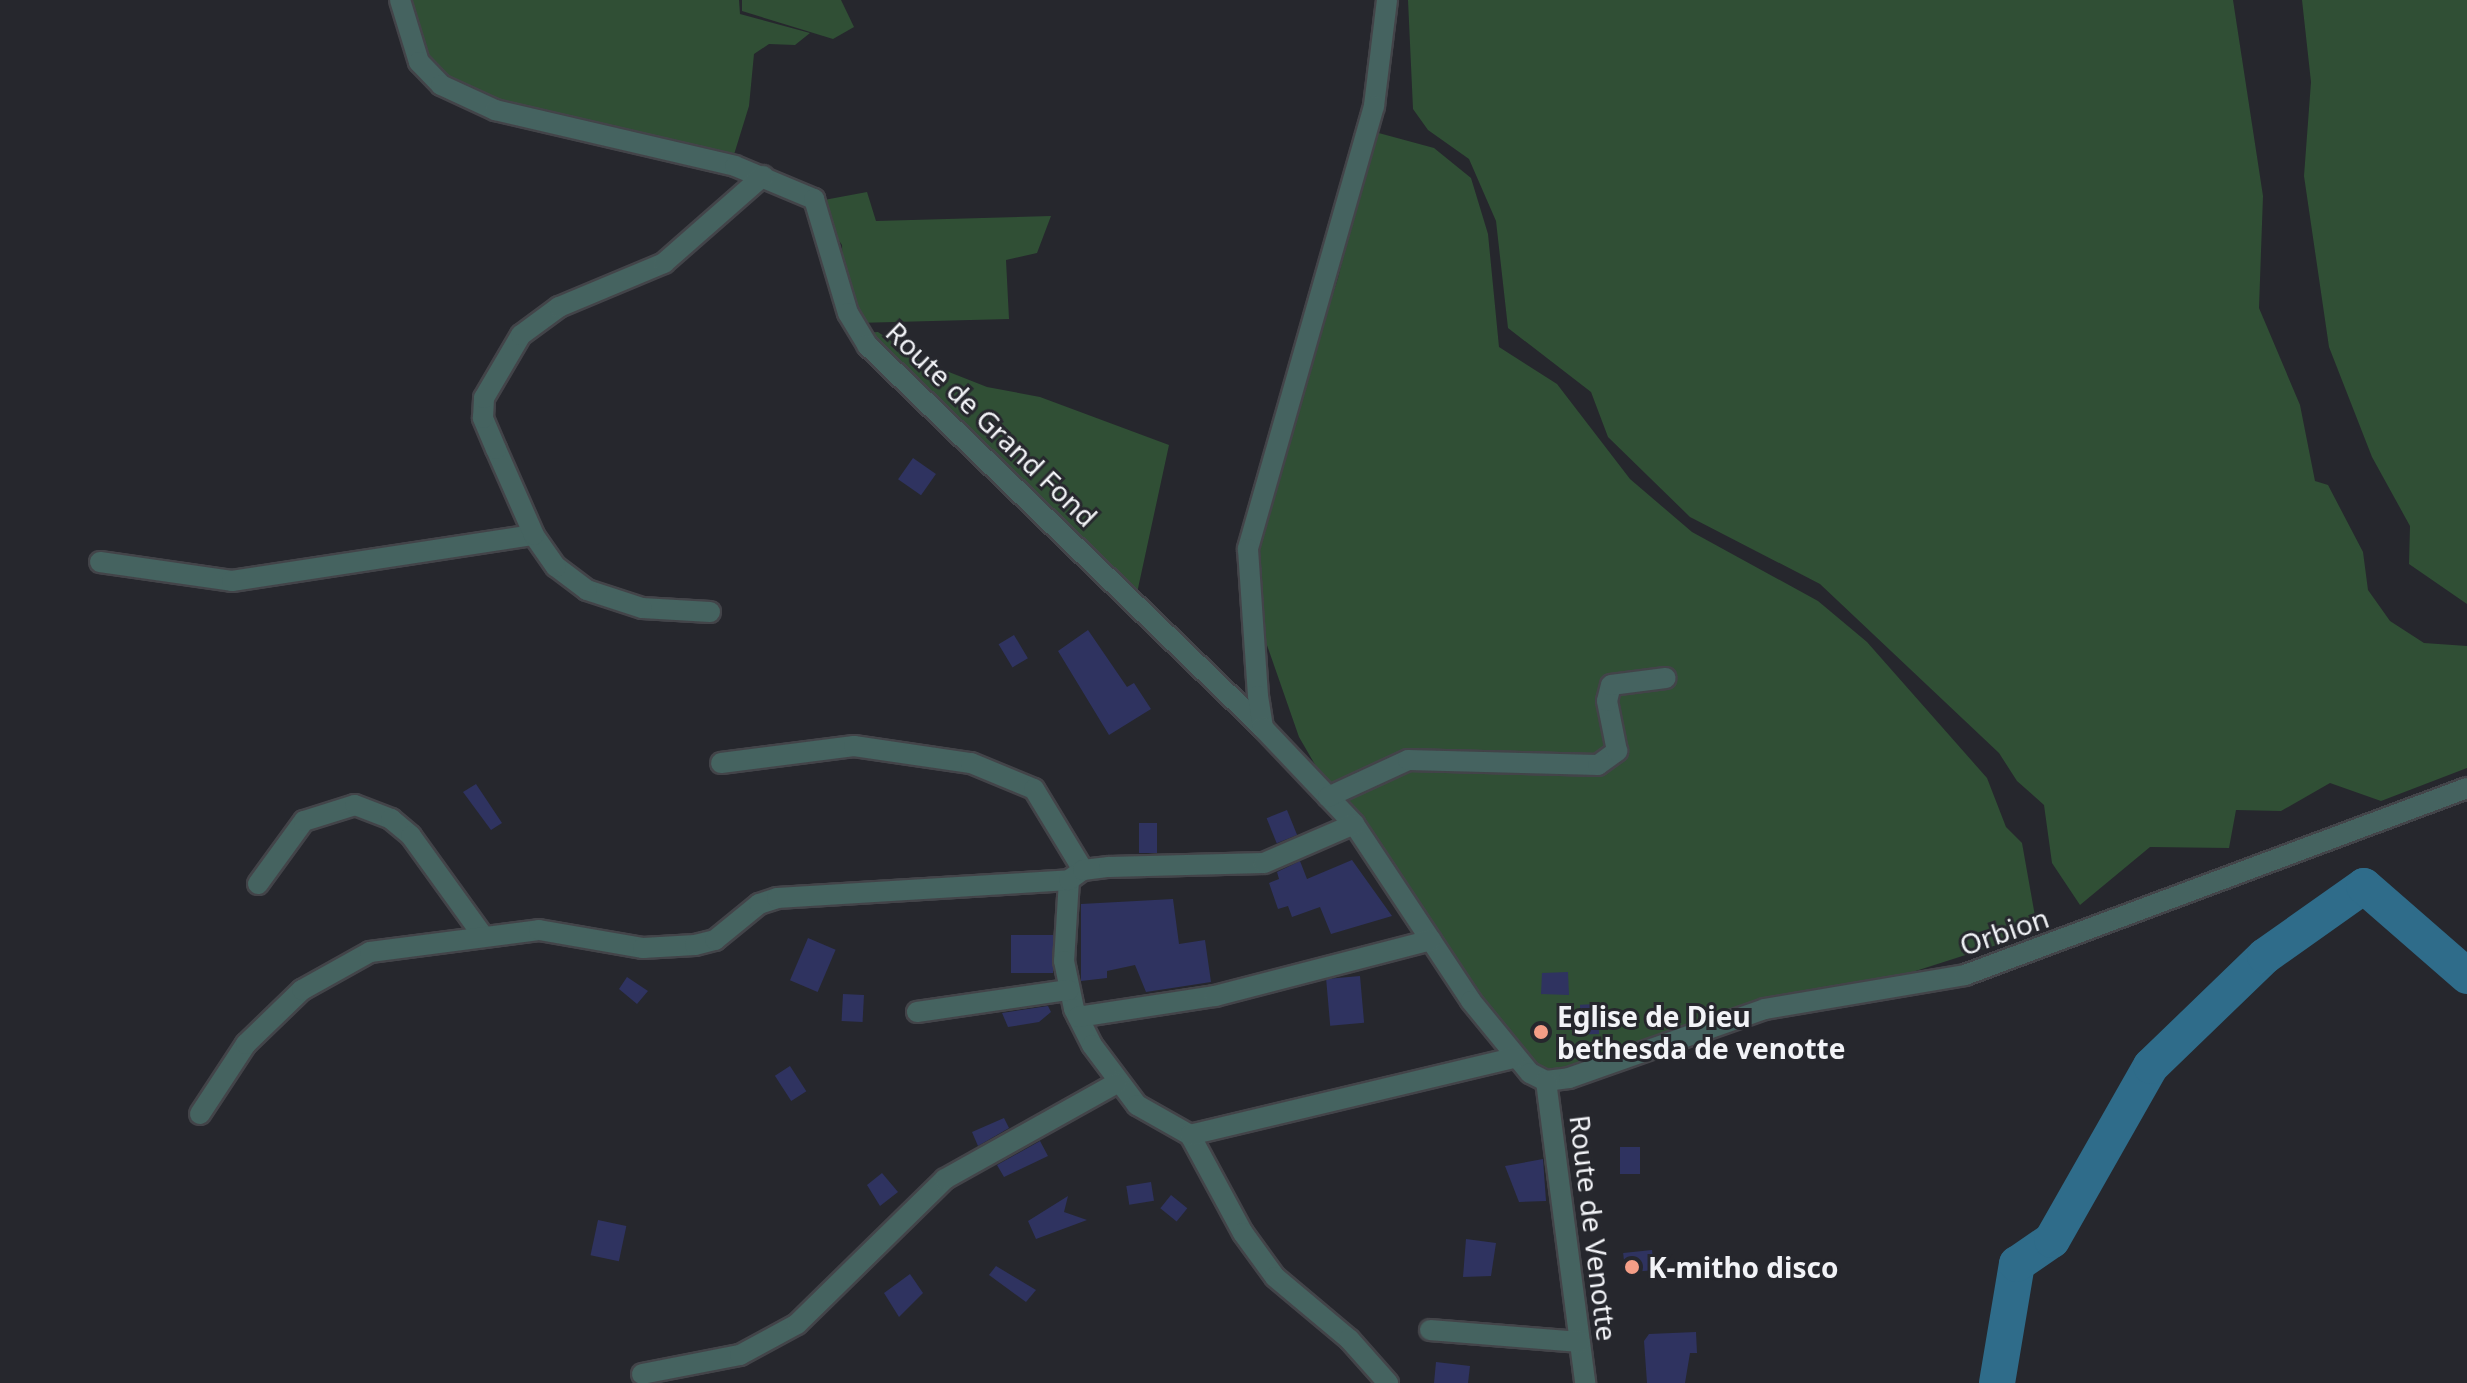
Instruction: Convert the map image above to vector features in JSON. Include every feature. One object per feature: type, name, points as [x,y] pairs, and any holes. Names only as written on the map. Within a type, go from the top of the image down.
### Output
[{"type":"street","name":"Route de Grand Fond","points":[[400,0],[419,62],[441,85],[495,110],[763,176],[814,199],[848,313],[867,345],[1263,728],[1354,824],[1514,1058],[1546,1081]]},
{"type":"street","points":[[1263,728],[1248,549],[1374,106],[1387,0]]},
{"type":"street","points":[[710,612],[642,608],[587,590],[556,567],[534,535],[483,418],[484,398],[501,361],[521,335],[559,307],[664,263],[763,176]]},
{"type":"street","points":[[100,562],[232,581],[534,535]]},
{"type":"street","points":[[1328,797],[1408,760],[1598,765],[1617,751],[1607,701],[1611,685],[1666,678]]},
{"type":"street","points":[[721,763],[854,746],[971,763],[1034,789],[1076,875],[1068,990],[1078,1017],[1117,1083],[1160,1122],[1190,1135],[1514,1058]]},
{"type":"street","name":"Orbion","points":[[1546,1081],[1599,1069],[1765,1009],[1965,975],[2467,788]]},
{"type":"street","points":[[258,884],[304,821],[355,805],[391,819],[411,836],[483,936]]},
{"type":"street","points":[[200,1114],[246,1044],[302,990],[370,952],[539,930],[643,948],[695,945],[715,940],[759,904],[777,898],[1264,863],[1354,824]]},
{"type":"street","points":[[1078,1017],[1215,996],[1431,940]]},
{"type":"street","points":[[917,1012],[1068,990]]},
{"type":"street","name":"Route de Venotte","points":[[1546,1081],[1585,1383]]},
{"type":"street","points":[[642,1374],[740,1355],[797,1324],[945,1179],[1117,1083]]},
{"type":"street","points":[[1190,1135],[1243,1233],[1275,1277],[1349,1339],[1388,1383]]},
{"type":"street","points":[[1430,1330],[1580,1342]]},
{"type":"green space","points":[[390,0],[739,0],[740,14],[810,33],[795,45],[769,44],[754,54],[749,106],[732,161],[477,111],[433,93],[403,45]]},
{"type":"green space","points":[[742,0],[841,0],[854,27],[833,39],[742,11]]},
{"type":"green space","points":[[1408,0],[2233,0],[2263,196],[2259,308],[2300,405],[2315,481],[2328,485],[2363,552],[2368,590],[2390,621],[2424,643],[2467,646],[2467,768],[2381,801],[2330,783],[2281,811],[2236,810],[2229,848],[2150,847],[2080,905],[2052,863],[2044,805],[2017,781],[1999,753],[1820,584],[1690,517],[1608,437],[1591,392],[1508,328],[1496,221],[1469,159],[1428,130],[1413,109]]},
{"type":"green space","points":[[2302,0],[2467,0],[2467,604],[2409,564],[2410,526],[2372,457],[2329,347],[2304,176],[2311,82]]},
{"type":"green space","points":[[1375,132],[1434,148],[1471,178],[1488,234],[1499,347],[1557,384],[1630,479],[1692,532],[1818,601],[1867,642],[1987,778],[2006,827],[2022,843],[2035,916],[2012,928],[2000,944],[1572,1081],[1523,1061],[1349,823],[1299,737],[1254,608],[1259,527],[1338,278]]},
{"type":"green space","points":[[867,192],[876,221],[1051,216],[1037,253],[1006,260],[1009,319],[856,323],[843,283],[842,245],[828,224],[824,200]]},
{"type":"green space","points":[[878,332],[921,361],[987,387],[1040,397],[1169,445],[1134,607],[859,333]]},
{"type":"building","points":[[913,458],[936,474],[921,495],[898,479]]},
{"type":"building","points":[[1088,630],[1127,687],[1134,683],[1151,709],[1109,735],[1058,651]]},
{"type":"building","points":[[1014,635],[1028,658],[1012,667],[999,644]]},
{"type":"building","points":[[476,784],[502,823],[491,830],[463,792]]},
{"type":"building","points":[[1287,810],[1297,835],[1277,843],[1267,818]]},
{"type":"building","points":[[1139,823],[1157,823],[1157,853],[1139,853]]},
{"type":"building","points":[[1352,860],[1392,916],[1331,934],[1320,907],[1292,917],[1288,906],[1278,909],[1269,883],[1279,879],[1277,872],[1300,861],[1307,879]]},
{"type":"building","points":[[1173,899],[1179,944],[1205,940],[1211,982],[1146,992],[1135,965],[1107,971],[1107,978],[1081,981],[1081,904]]},
{"type":"building","points":[[1011,935],[1053,935],[1053,973],[1011,973]]},
{"type":"building","points":[[808,938],[836,950],[818,992],[790,980]]},
{"type":"building","points":[[1568,972],[1569,995],[1541,994],[1542,973]]},
{"type":"building","points":[[1360,976],[1364,1023],[1330,1026],[1326,979]]},
{"type":"building","points":[[627,977],[648,991],[637,1004],[619,989]]},
{"type":"building","points":[[843,994],[864,995],[863,1022],[842,1021]]},
{"type":"building","points":[[1598,1004],[1599,1034],[1581,1035],[1580,1005]]},
{"type":"building","points":[[1048,1006],[1051,1012],[1039,1022],[1008,1027],[1002,1013]]},
{"type":"building","points":[[790,1066],[806,1091],[791,1101],[775,1076]]},
{"type":"building","points":[[1004,1118],[1009,1128],[978,1146],[972,1132]]},
{"type":"building","points":[[1040,1141],[1048,1156],[1004,1177],[997,1165]]},
{"type":"building","points":[[1620,1147],[1640,1147],[1640,1174],[1620,1174]]},
{"type":"building","points":[[1543,1159],[1546,1201],[1519,1202],[1505,1166]]},
{"type":"building","points":[[882,1173],[898,1192],[880,1206],[867,1185]]},
{"type":"building","points":[[1151,1182],[1154,1201],[1129,1205],[1126,1186]]},
{"type":"building","points":[[1171,1195],[1187,1208],[1177,1221],[1160,1208]]},
{"type":"building","points":[[1068,1196],[1064,1212],[1087,1220],[1036,1239],[1028,1221]]},
{"type":"building","points":[[598,1220],[626,1226],[619,1261],[591,1255]]},
{"type":"building","points":[[1466,1239],[1496,1243],[1491,1276],[1463,1277]]},
{"type":"building","points":[[1652,1250],[1654,1270],[1625,1273],[1623,1253]]},
{"type":"building","points":[[996,1266],[1036,1290],[1026,1302],[989,1275]]},
{"type":"building","points":[[910,1274],[923,1293],[899,1317],[884,1293]]},
{"type":"building","points":[[1696,1332],[1697,1353],[1690,1353],[1685,1383],[1647,1383],[1644,1341],[1649,1334]]},
{"type":"building","points":[[1436,1362],[1470,1366],[1468,1383],[1434,1383]]},
{"type":"waterway","points":[[1997,1383],[2017,1264],[2052,1240],[2151,1066],[2265,956],[2364,886],[2467,976]]},
{"type":"place","name":"Eglise de Dieu bethesda de venotte","points":[[1541,1032]]},
{"type":"place","name":"K-mitho disco","points":[[1632,1267]]}]
